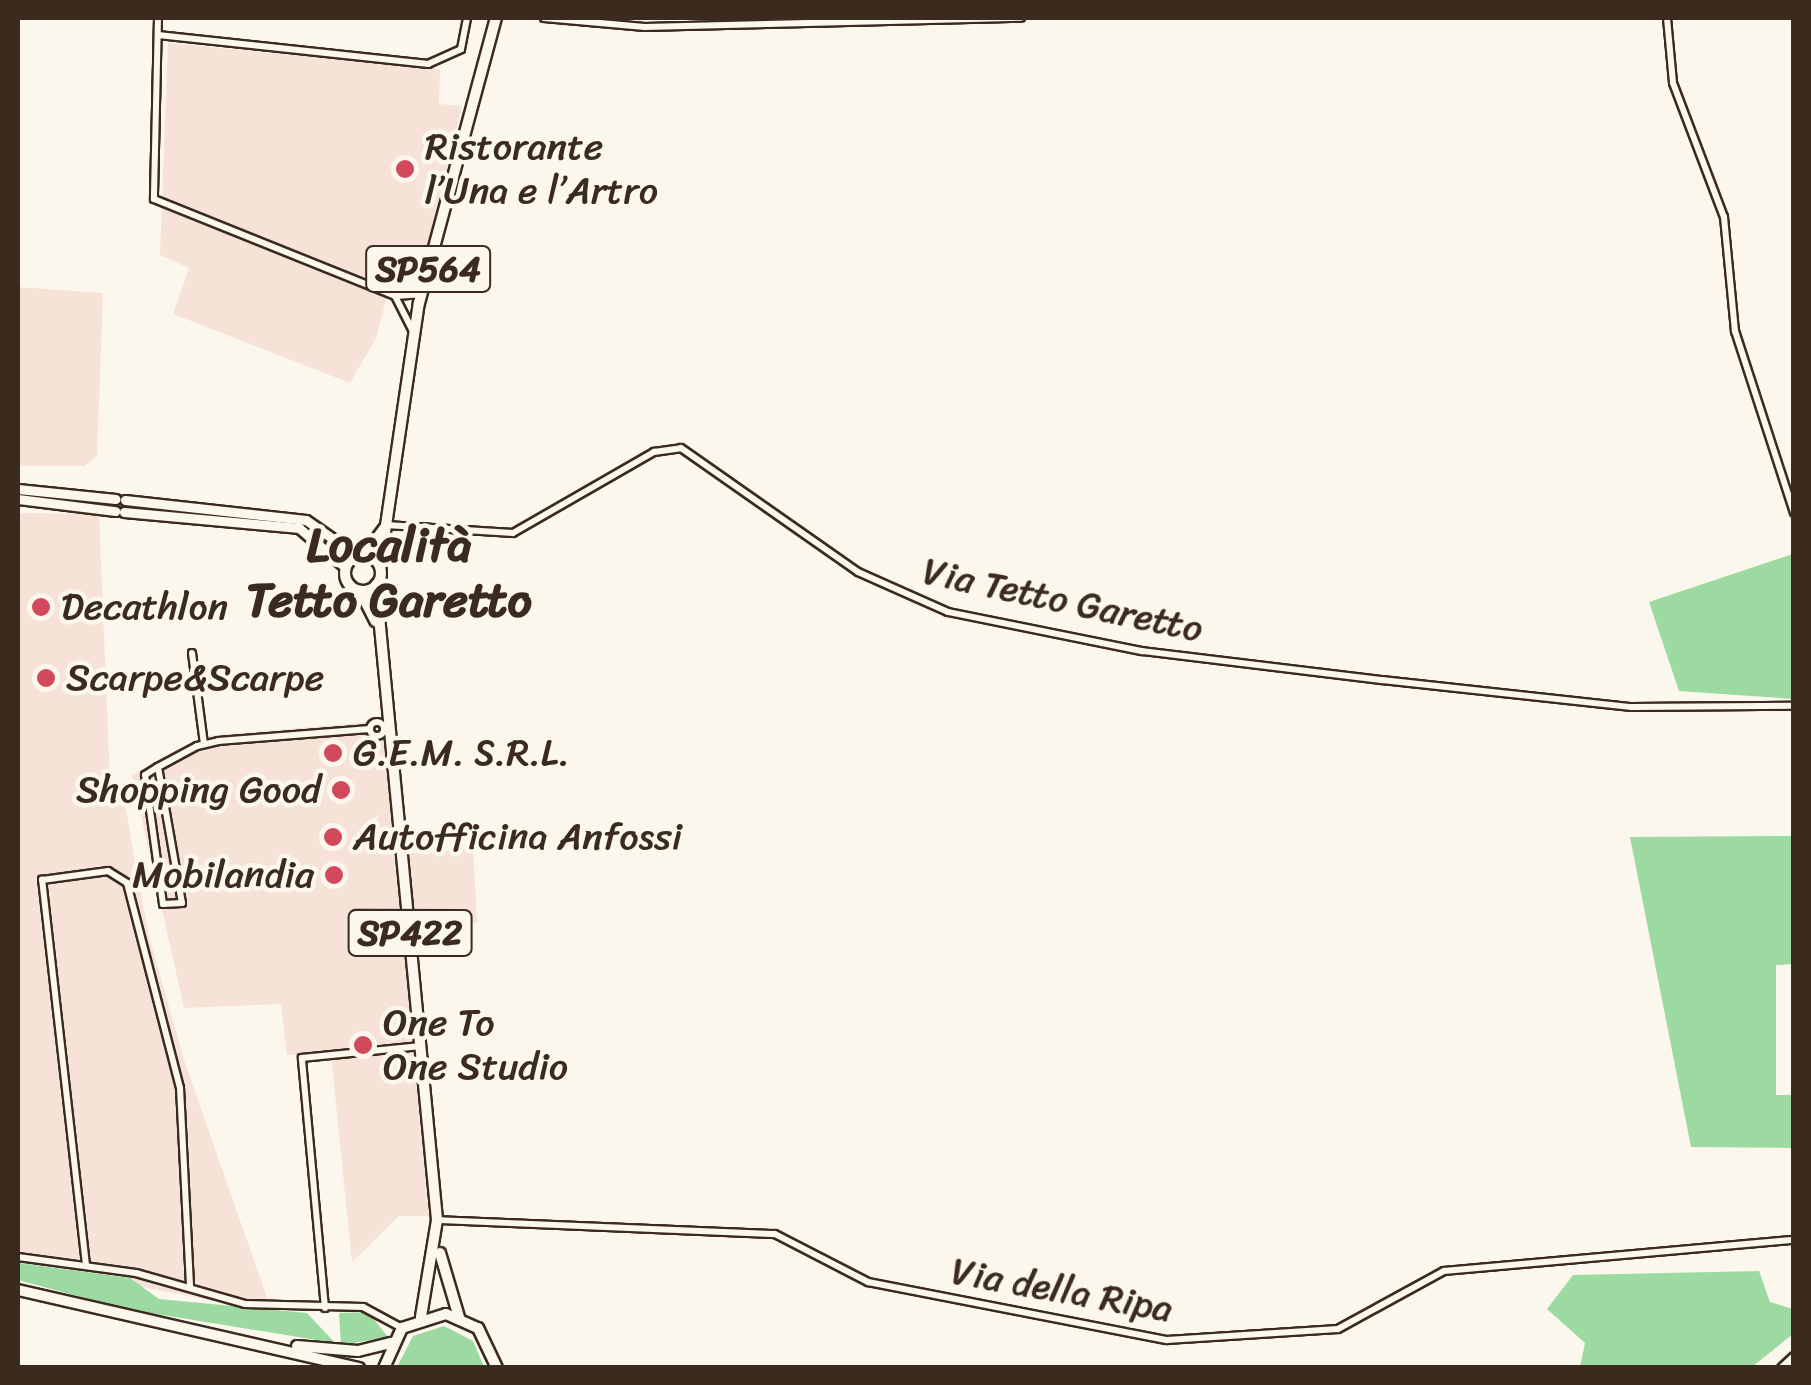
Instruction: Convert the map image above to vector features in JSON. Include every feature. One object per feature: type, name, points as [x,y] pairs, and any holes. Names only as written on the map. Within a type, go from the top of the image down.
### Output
[{"type":"main road","name":"SP564","points":[[380,566],[420,298],[496,18]]},
{"type":"main road","name":"SP564","points":[[360,555],[386,525]]},
{"type":"main road","points":[[345,567],[360,555],[380,566]]},
{"type":"main road","name":"SP422","points":[[380,566],[376,585],[378,628],[437,1220],[422,1317]]},
{"type":"main road","name":"SP422","points":[[345,567],[378,628]]},
{"type":"main road","points":[[360,591],[376,585]]},
{"type":"main road","name":"SP422","points":[[437,1237],[459,1317]]},
{"type":"main road","points":[[18,1290],[322,1353],[359,1368]]},
{"type":"main road","points":[[384,1368],[391,1343],[402,1328],[422,1317],[459,1317],[487,1338],[497,1368]]},
{"type":"main road","points":[[322,1353],[391,1343]]},
{"type":"street","points":[[158,18],[154,199],[395,296],[420,298]]},
{"type":"street","points":[[158,36],[428,64],[461,49],[467,18]]},
{"type":"street","points":[[544,18],[645,28],[1022,18]]},
{"type":"street","points":[[1667,18],[1674,83],[1724,217],[1738,344],[1794,512]]},
{"type":"street","points":[[395,296],[414,334]]},
{"type":"street","points":[[400,306],[420,298]]},
{"type":"street","name":"Via Tetto Garetto","points":[[386,525],[513,533],[654,452],[682,448],[858,572],[948,612],[1142,652],[1382,680],[1632,707],[1794,706]]},
{"type":"street","points":[[18,490],[306,520],[360,555]]},
{"type":"street","name":"SP422","points":[[18,499],[299,528],[345,567]]},
{"type":"street","points":[[192,653],[204,744]]},
{"type":"street","points":[[158,767],[182,903],[162,904],[141,787],[158,767],[204,744],[387,729]]},
{"type":"street","points":[[86,1265],[42,880],[108,871],[128,882],[180,1088],[190,1288]]},
{"type":"street","points":[[325,1308],[302,1058],[421,1046]]},
{"type":"street","name":"Via della Ripa","points":[[437,1220],[776,1234],[868,1282],[1168,1340],[1338,1330],[1444,1271],[1794,1240]]},
{"type":"street","points":[[18,1257],[86,1265],[264,1306],[363,1306],[402,1328]]},
{"type":"street","points":[[1782,1368],[1794,1358]]},
{"type":"shaded area","points":[[168,43],[440,69],[439,104],[462,106],[426,252],[400,247],[376,338],[350,383],[173,314],[189,268],[160,255]]},
{"type":"shaded area","points":[[18,287],[103,293],[97,455],[85,466],[18,466]]},
{"type":"shaded area","points":[[18,513],[99,514],[110,782],[121,782],[148,933],[184,1060],[272,1312],[18,1263]]},
{"type":"shaded area","points":[[383,721],[429,1216],[399,1216],[352,1262],[331,1055],[287,1055],[281,1004],[184,1008],[132,775],[208,736]]},
{"type":"shaded area","points":[[473,849],[477,923],[415,926],[409,853]]},
{"type":"green space","points":[[1793,554],[1793,699],[1679,691],[1649,602]]},
{"type":"green space","points":[[1793,836],[1793,964],[1776,965],[1776,1095],[1793,1095],[1793,1148],[1691,1147],[1630,837]]},
{"type":"green space","points":[[18,1263],[130,1278],[159,1299],[307,1313],[335,1343],[126,1309],[18,1280]]},
{"type":"green space","points":[[1759,1271],[1770,1302],[1793,1309],[1793,1334],[1752,1367],[1580,1367],[1585,1343],[1547,1309],[1573,1275]]},
{"type":"green space","points":[[368,1312],[388,1337],[341,1345],[339,1313]]},
{"type":"green space","points":[[444,1326],[473,1341],[484,1367],[397,1367],[413,1336]]},
{"type":"place","name":"Ristorante l’Una e l’Artro","points":[[405,169]]},
{"type":"place","name":"Decathlon","points":[[41,607]]},
{"type":"place","name":"Scarpe&Scarpe","points":[[46,678]]},
{"type":"place","name":"G.E.M. S.R.L.","points":[[333,753]]},
{"type":"place","name":"Shopping Good","points":[[341,790]]},
{"type":"place","name":"Autofficina Anfossi","points":[[333,837]]},
{"type":"place","name":"Mobilandia","points":[[334,875]]},
{"type":"place","name":"One To One Studio","points":[[363,1045]]},
{"type":"district","name":"Località Tetto Garetto","points":[[389,572]]}]
